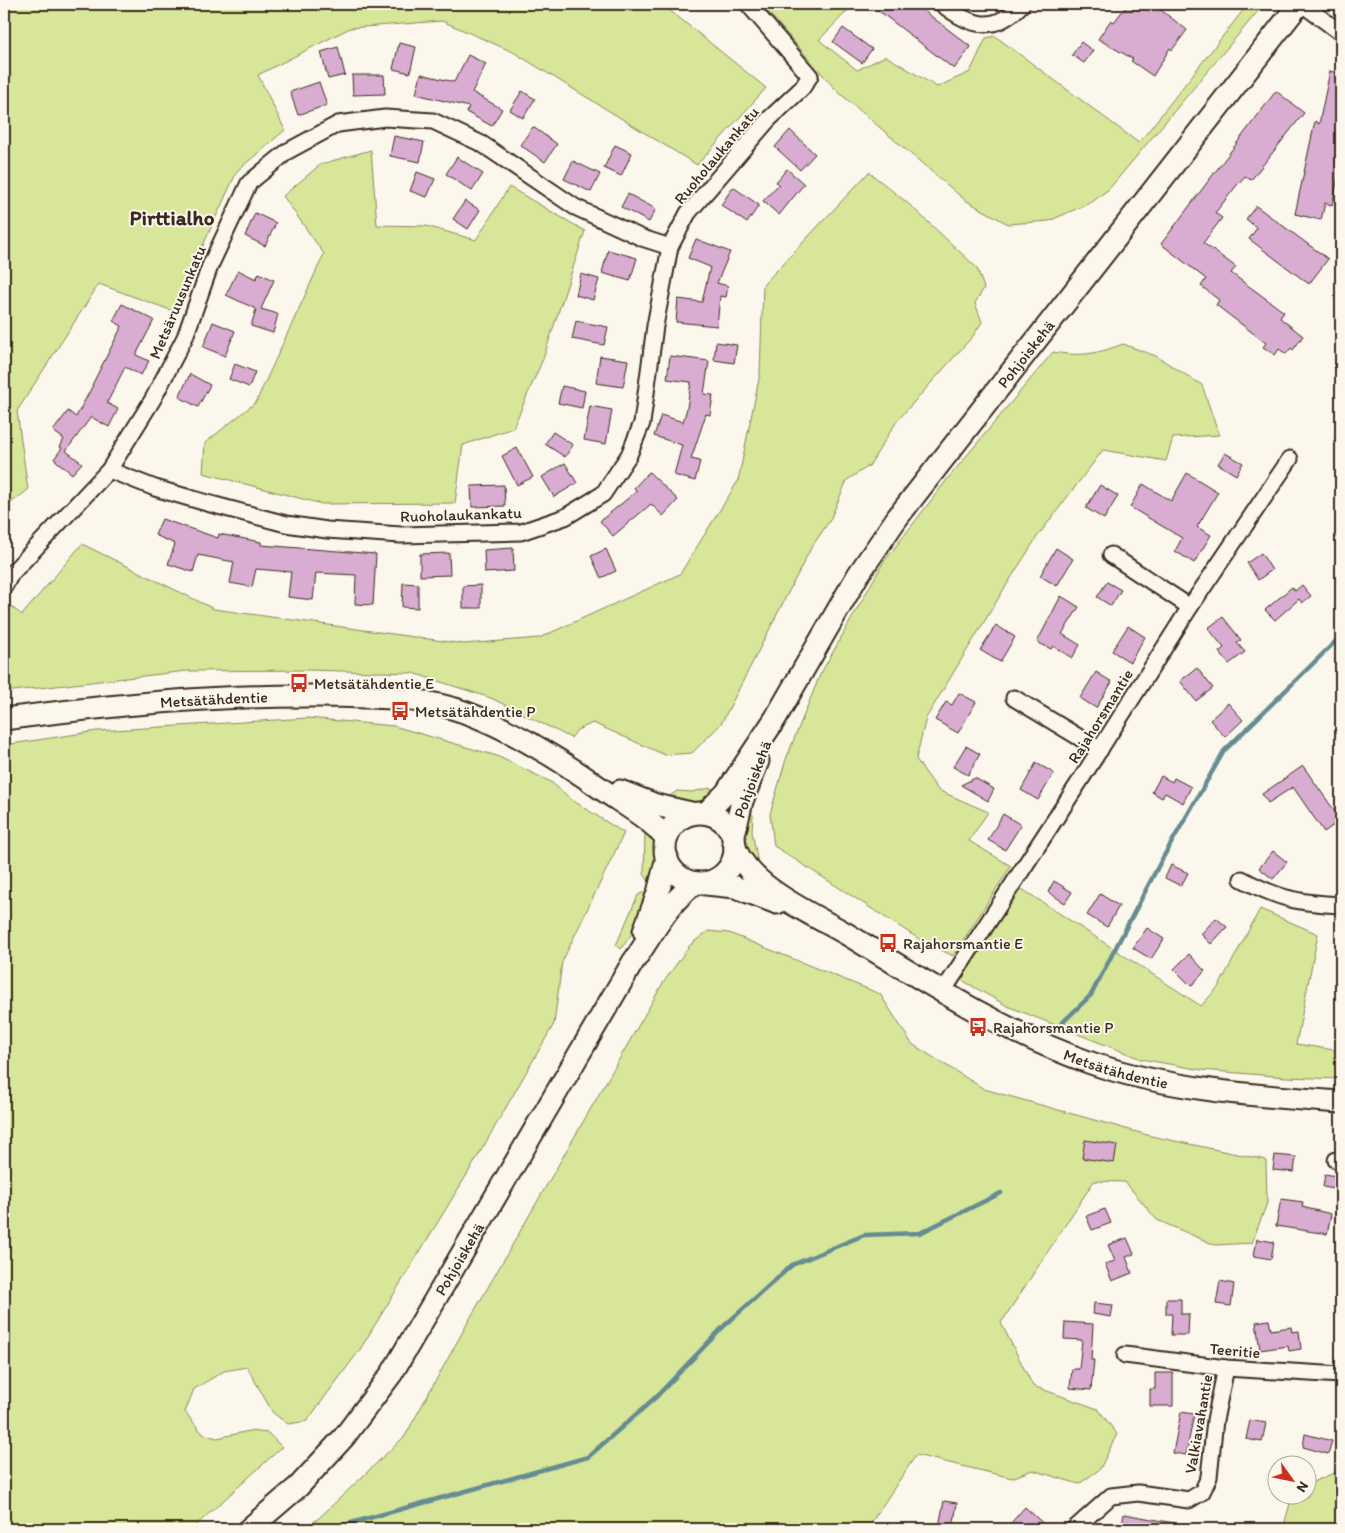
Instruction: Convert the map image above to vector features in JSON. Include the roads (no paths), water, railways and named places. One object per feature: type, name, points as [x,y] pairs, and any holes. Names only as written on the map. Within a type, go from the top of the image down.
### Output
[{"type":"main road","name":"Pohjoiskehä","points":[[698,813],[726,793],[775,719],[858,575],[897,518],[1301,4]]},
{"type":"main road","name":"Metsätähdentie","points":[[4,719],[158,701],[272,696],[406,700],[456,709],[530,744],[587,778],[647,819],[667,847]]},
{"type":"main road","name":"Pohjoiskehä","points":[[734,844],[742,801],[775,719]]},
{"type":"main road","name":"Metsätähdentie","points":[[587,778],[656,805],[698,813]]},
{"type":"main road","points":[[698,813],[717,816],[726,824],[734,844],[735,860],[729,870],[716,880],[701,884],[680,879],[671,870],[667,847],[672,827],[698,813]]},
{"type":"main road","name":"Metsätähdentie","points":[[734,844],[740,860],[755,877],[806,913],[1000,1025],[1092,1064],[1213,1091],[1341,1102]]},
{"type":"main road","name":"Pohjoiskehä","points":[[633,962],[658,893],[667,847]]},
{"type":"main road","name":"Pohjoiskehä","points":[[249,1529],[305,1479],[344,1437],[392,1373],[633,962],[673,902],[701,884]]},
{"type":"main road","name":"Metsätähdentie","points":[[701,884],[735,887],[806,913]]},
{"type":"street","name":"Ruoholaukankatu","points":[[109,470],[155,488],[286,524],[327,530],[401,535],[521,532],[565,517],[603,494],[629,455],[642,423],[654,326],[670,247],[688,213],[768,120],[802,88],[810,76],[748,4]]},
{"type":"street","points":[[942,4],[972,23],[987,25],[1002,21],[1022,4]]},
{"type":"street","points":[[1301,4],[1341,33]]},
{"type":"street","name":"Metsäruusunkatu","points":[[4,587],[11,574],[109,470],[153,399],[186,337],[210,266],[249,183],[288,151],[338,124],[385,118],[433,121],[482,144],[575,208],[642,238],[670,247]]},
{"type":"street","name":"Rajahorsmantie","points":[[942,992],[1100,750],[1190,607],[1290,459]]},
{"type":"street","points":[[1111,555],[1190,607]]},
{"type":"street","points":[[1014,698],[1100,750]]},
{"type":"street","points":[[1242,879],[1268,893],[1305,904],[1341,905]]},
{"type":"street","name":"Teeritie","points":[[1125,1355],[1226,1368],[1341,1375]]},
{"type":"street","name":"Valkiavahantie","points":[[1074,1529],[1111,1496],[1138,1493],[1189,1500],[1202,1492],[1209,1477],[1215,1420],[1226,1368]]},
{"type":"waterway","points":[[1339,550],[1341,554]]},
{"type":"waterway","points":[[1061,1024],[1091,995],[1161,861],[1224,751],[1341,636]]},
{"type":"waterway","points":[[344,1525],[588,1457],[657,1396],[723,1327],[792,1265],[864,1235],[920,1233],[1001,1193]]},
{"type":"place","name":"Metsätähdentie E","points":[[299,683]]},
{"type":"place","name":"Metsätähdentie P","points":[[400,711]]},
{"type":"place","name":"Rajahorsmantie E","points":[[888,943]]},
{"type":"place","name":"Rajahorsmantie P","points":[[978,1027]]},
{"type":"district","name":"Pirttialho","points":[[172,218]]}]
